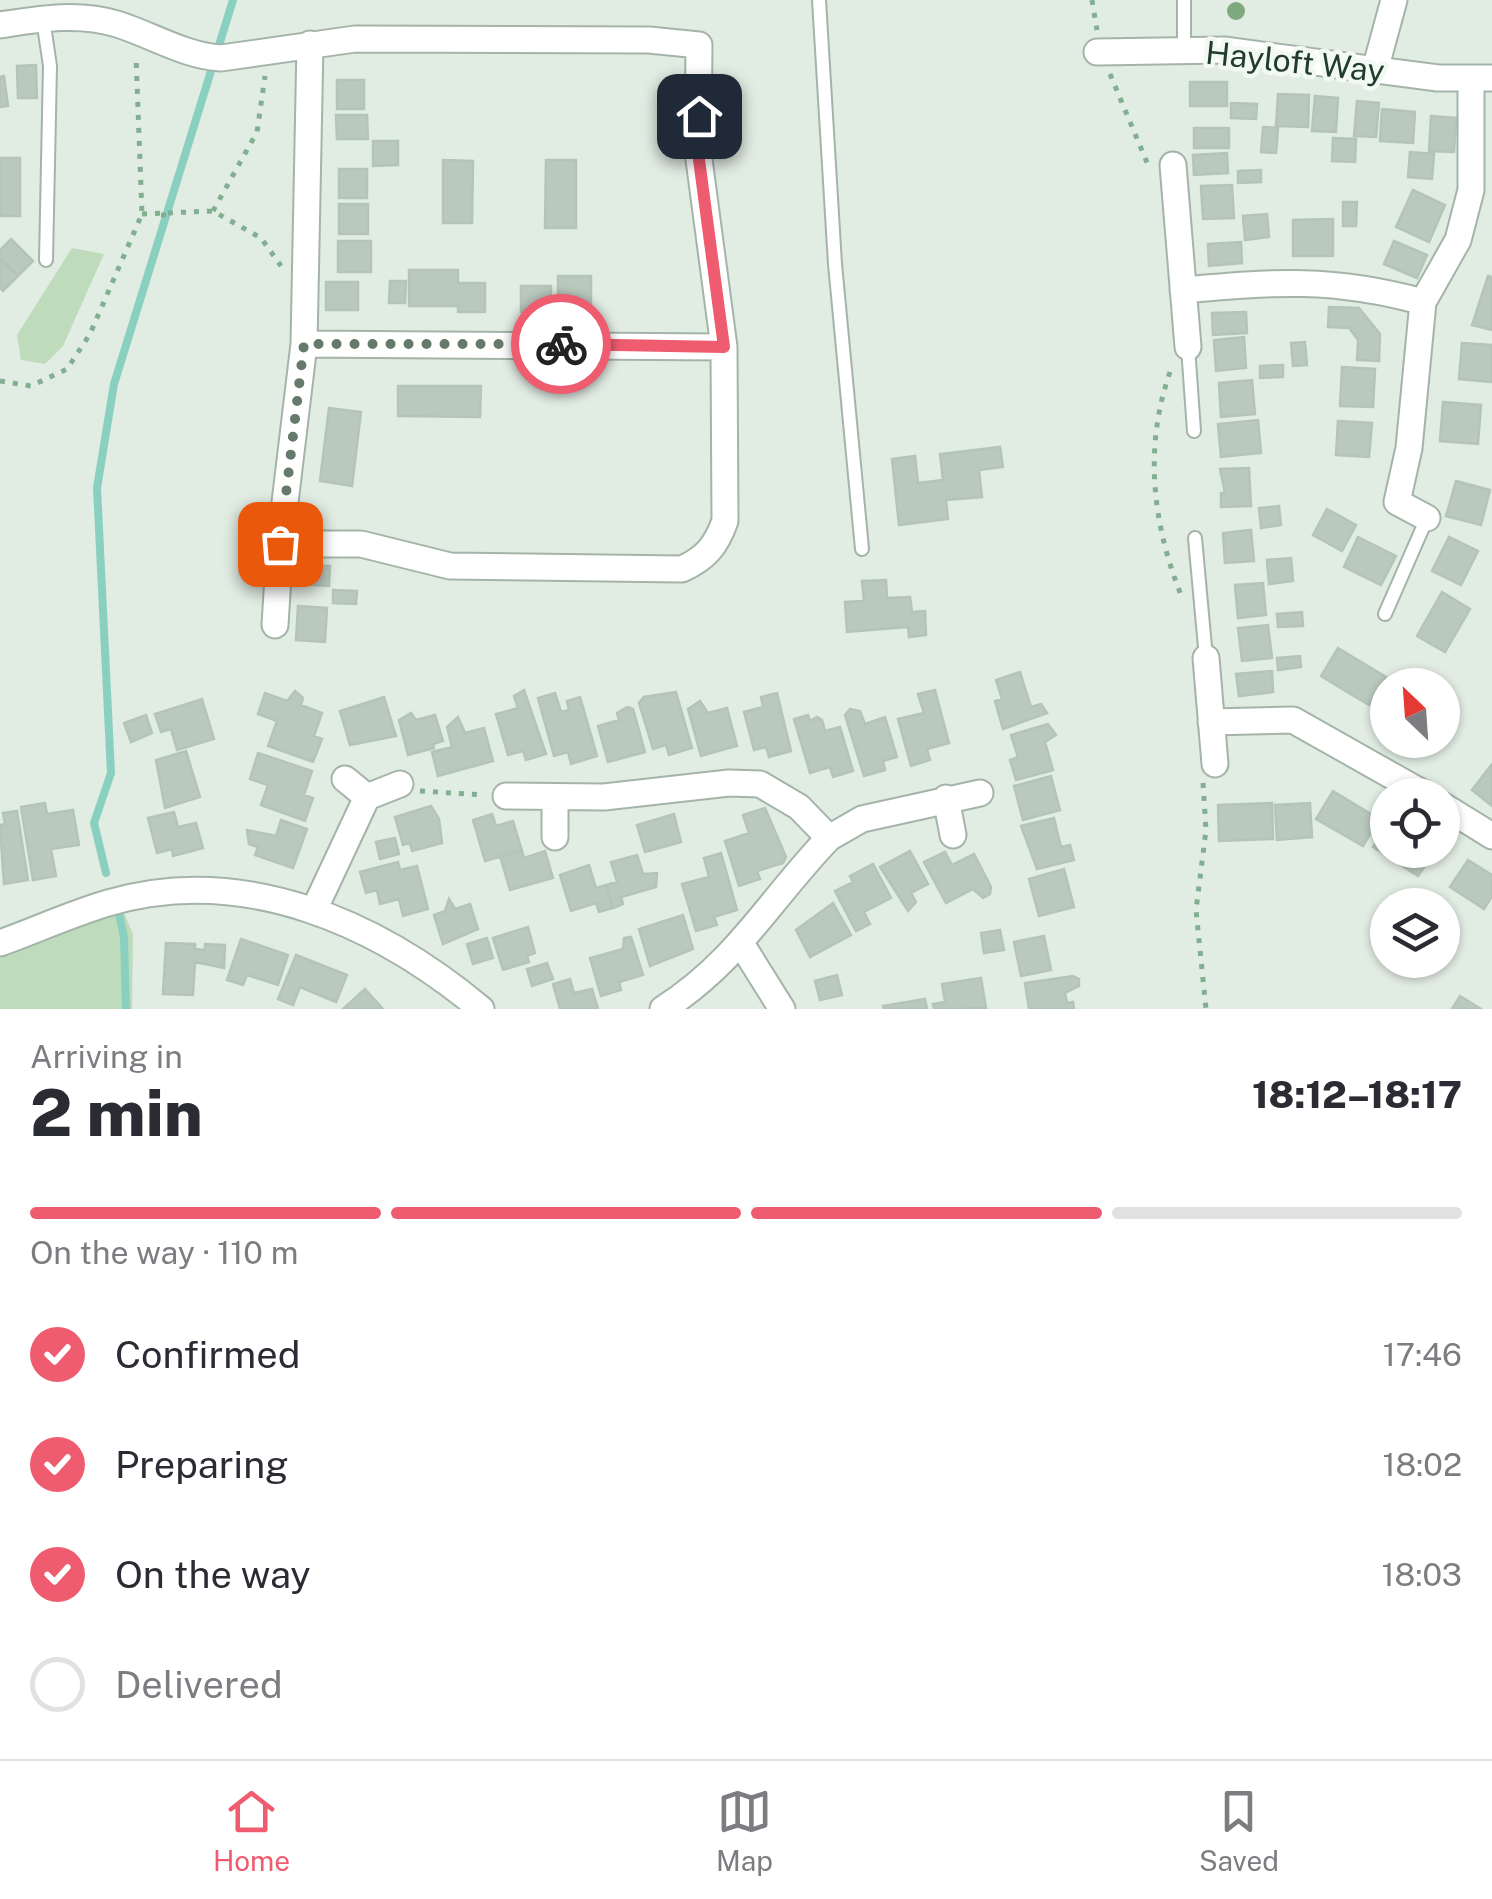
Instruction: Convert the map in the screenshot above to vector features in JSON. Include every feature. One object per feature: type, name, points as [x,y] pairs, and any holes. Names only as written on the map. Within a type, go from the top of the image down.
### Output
[{"type":"street","points":[[1374,70],[1392,0]]},
{"type":"street","points":[[0,24],[65,16],[135,30],[198,57],[355,38],[649,40],[699,44],[698,152],[724,347],[726,521],[718,542],[703,559],[682,569],[450,566],[361,544],[280,544]]},
{"type":"street","points":[[275,625],[280,544],[304,344],[310,44]]},
{"type":"street","name":"Hayloft Way","points":[[1100,51],[1224,50],[1374,70],[1481,79]]},
{"type":"street","points":[[1427,518],[1397,502],[1408,448],[1423,302],[1458,240],[1471,190],[1481,79]]},
{"type":"street","points":[[1163,170],[1183,290],[1181,353]]},
{"type":"street","points":[[1183,290],[1280,281],[1334,282],[1423,302]]},
{"type":"street","points":[[304,344],[724,347]]},
{"type":"street","points":[[1206,658],[1212,722],[1209,772]]},
{"type":"street","points":[[1212,722],[1293,720],[1396,778]]},
{"type":"street","points":[[315,908],[385,790],[346,779]]},
{"type":"street","points":[[506,796],[555,799],[760,784],[799,808],[829,838]]},
{"type":"street","points":[[663,1009],[694,989],[742,944],[829,838],[862,819],[980,793]]},
{"type":"street","points":[[946,798],[952,836]]},
{"type":"street","points":[[555,799],[555,837]]},
{"type":"street","points":[[1460,816],[1492,836]]},
{"type":"street","points":[[0,943],[108,903],[138,897],[195,892],[315,908],[380,936],[437,972],[482,1009]]},
{"type":"street","points":[[742,944],[782,1009]]},
{"type":"lane","points":[[819,0],[835,264],[862,549]]},
{"type":"lane","points":[[1184,0],[1184,50]]},
{"type":"lane","points":[[42,19],[50,66],[46,260]]},
{"type":"lane","points":[[1181,353],[1194,431]]},
{"type":"lane","points":[[1385,614],[1427,518]]},
{"type":"lane","points":[[1195,538],[1206,658]]},
{"type":"path","points":[[0,382],[31,386],[67,369],[90,334],[142,214],[135,30]]},
{"type":"path","points":[[213,211],[257,132],[269,51]]},
{"type":"path","points":[[1100,51],[1163,170]]},
{"type":"path","points":[[142,214],[213,211],[261,238],[288,276]]},
{"type":"path","points":[[1181,353],[1152,446],[1157,508],[1173,576],[1188,612]]},
{"type":"path","points":[[1206,1009],[1196,910],[1209,772]]},
{"type":"path","points":[[385,790],[506,796]]},
{"type":"green space","points":[[72,248],[104,254],[63,346],[45,364],[21,360],[17,335]]},
{"type":"green space","points":[[124,913],[133,934],[132,1009],[0,1009],[0,959],[6,950]]},
{"type":"building","points":[[36,65],[37,98],[18,98],[17,66]]},
{"type":"building","points":[[4,76],[8,106],[0,107],[0,77]]},
{"type":"building","points":[[337,80],[364,80],[364,109],[337,109]]},
{"type":"building","points":[[1190,82],[1227,82],[1227,106],[1190,106]]},
{"type":"building","points":[[1278,94],[1309,95],[1308,127],[1276,126]]},
{"type":"building","points":[[1315,96],[1338,98],[1336,132],[1312,131]]},
{"type":"building","points":[[1357,101],[1379,103],[1376,137],[1354,136]]},
{"type":"building","points":[[1231,103],[1257,104],[1256,119],[1231,118]]},
{"type":"building","points":[[1382,109],[1415,112],[1413,143],[1380,141]]},
{"type":"building","points":[[336,115],[367,115],[368,139],[337,139]]},
{"type":"building","points":[[1431,116],[1456,118],[1454,152],[1429,151]]},
{"type":"building","points":[[1263,127],[1278,128],[1276,153],[1261,152]]},
{"type":"building","points":[[1194,128],[1229,128],[1229,148],[1194,148]]},
{"type":"building","points":[[1333,138],[1356,139],[1355,162],[1332,161]]},
{"type":"building","points":[[373,141],[398,141],[398,165],[373,166]]},
{"type":"building","points":[[1410,152],[1434,154],[1432,179],[1408,177]]},
{"type":"building","points":[[1227,153],[1228,173],[1194,175],[1193,155]]},
{"type":"building","points":[[0,158],[20,158],[20,216],[0,216]]},
{"type":"building","points":[[443,160],[473,161],[472,223],[443,223]]},
{"type":"building","points":[[546,160],[576,160],[576,228],[545,228]]},
{"type":"building","points":[[339,169],[367,169],[367,198],[339,198]]},
{"type":"building","points":[[1261,170],[1261,182],[1238,183],[1238,171]]},
{"type":"building","points":[[1232,185],[1234,218],[1203,219],[1201,186]]},
{"type":"building","points":[[1413,190],[1445,205],[1429,242],[1396,227]]},
{"type":"building","points":[[1343,202],[1357,202],[1356,226],[1343,226]]},
{"type":"building","points":[[339,204],[368,204],[368,234],[339,234]]},
{"type":"building","points":[[1267,214],[1269,237],[1245,240],[1243,216]]},
{"type":"building","points":[[1333,219],[1333,256],[1293,256],[1293,220]]},
{"type":"building","points":[[11,239],[33,261],[18,276],[0,258],[0,250]]},
{"type":"building","points":[[338,241],[371,241],[371,272],[338,272]]},
{"type":"building","points":[[1394,241],[1427,255],[1417,278],[1384,264]]},
{"type":"building","points":[[1241,242],[1242,263],[1209,266],[1208,244]]},
{"type":"building","points":[[0,258],[18,276],[3,291],[0,288]]},
{"type":"building","points":[[409,270],[458,270],[458,283],[485,283],[485,312],[458,312],[458,306],[409,306]]},
{"type":"building","points":[[558,276],[591,276],[591,307],[558,307]]},
{"type":"building","points":[[1488,276],[1492,277],[1492,330],[1472,325]]},
{"type":"building","points":[[390,281],[406,281],[405,303],[389,303]]},
{"type":"building","points":[[326,282],[358,282],[358,310],[326,310]]},
{"type":"building","points":[[521,286],[551,286],[551,312],[521,312]]},
{"type":"building","points":[[1329,307],[1359,308],[1380,334],[1379,361],[1357,360],[1358,340],[1349,328],[1328,327]]},
{"type":"building","points":[[1246,312],[1247,333],[1213,335],[1212,313]]},
{"type":"building","points":[[1244,337],[1246,368],[1216,371],[1214,340]]},
{"type":"building","points":[[1305,342],[1307,365],[1293,366],[1291,343]]},
{"type":"building","points":[[1462,343],[1492,345],[1492,382],[1459,379]]},
{"type":"building","points":[[1283,365],[1283,377],[1260,378],[1260,366]]},
{"type":"building","points":[[1342,367],[1375,369],[1373,407],[1340,406]]},
{"type":"building","points":[[1252,380],[1255,414],[1221,417],[1219,383]]},
{"type":"building","points":[[398,386],[481,386],[480,417],[398,416]]},
{"type":"building","points":[[1443,402],[1481,405],[1478,444],[1440,441]]},
{"type":"building","points":[[329,408],[361,412],[352,486],[320,481]]},
{"type":"building","points":[[1258,420],[1261,453],[1221,457],[1218,424]]},
{"type":"building","points":[[1338,421],[1372,423],[1369,457],[1336,455]]},
{"type":"building","points":[[1000,447],[1003,467],[979,470],[982,497],[946,500],[948,519],[899,525],[892,459],[915,456],[918,483],[943,480],[940,454]]},
{"type":"building","points":[[1249,468],[1251,506],[1221,507],[1221,493],[1225,493],[1220,469]]},
{"type":"building","points":[[1456,481],[1490,490],[1481,525],[1446,516]]},
{"type":"building","points":[[1279,506],[1281,525],[1261,528],[1259,508]]},
{"type":"building","points":[[1327,509],[1356,525],[1342,551],[1313,535]]},
{"type":"building","points":[[1251,530],[1254,561],[1225,563],[1223,533]]},
{"type":"building","points":[[1358,537],[1396,556],[1381,585],[1344,567]]},
{"type":"building","points":[[1449,537],[1478,551],[1461,585],[1432,571]]},
{"type":"building","points":[[1291,558],[1293,581],[1269,584],[1267,560]]},
{"type":"building","points":[[297,564],[330,566],[329,586],[296,584]]},
{"type":"building","points":[[886,580],[887,598],[910,597],[912,612],[925,611],[926,635],[909,637],[908,627],[847,632],[845,602],[864,601],[862,581]]},
{"type":"building","points":[[1263,583],[1266,615],[1238,618],[1235,585]]},
{"type":"building","points":[[333,590],[357,591],[356,604],[333,603]]},
{"type":"building","points":[[1442,592],[1470,609],[1445,652],[1417,636]]},
{"type":"building","points":[[298,606],[327,608],[325,642],[296,640]]},
{"type":"building","points":[[1302,612],[1303,626],[1278,627],[1277,614]]},
{"type":"building","points":[[1268,625],[1272,658],[1242,661],[1238,628]]},
{"type":"building","points":[[1338,648],[1371,668],[1370,703],[1369,705],[1321,676]]},
{"type":"building","points":[[1300,656],[1301,667],[1278,670],[1277,658]]},
{"type":"building","points":[[1272,671],[1273,692],[1239,696],[1236,674]]},
{"type":"building","points":[[1020,672],[1031,707],[1041,704],[1047,713],[1003,729],[995,701],[1002,699],[996,680]]},
{"type":"building","points":[[524,690],[546,754],[526,760],[523,751],[508,755],[496,714],[518,708],[514,696]]},
{"type":"building","points":[[935,690],[949,743],[927,749],[930,760],[911,766],[898,719],[924,713],[918,694]]},
{"type":"building","points":[[295,691],[303,698],[301,705],[322,713],[314,736],[322,739],[313,762],[268,746],[277,721],[258,714],[265,693],[287,701]]},
{"type":"building","points":[[676,692],[692,748],[669,755],[666,745],[653,749],[639,703],[644,697]]},
{"type":"building","points":[[555,693],[561,712],[569,710],[567,701],[580,697],[597,756],[571,764],[568,752],[554,756],[538,698]]},
{"type":"building","points":[[777,693],[791,751],[769,757],[766,747],[754,750],[744,712],[763,707],[761,697]]},
{"type":"building","points":[[384,697],[396,736],[350,745],[340,711]]},
{"type":"building","points":[[202,699],[214,739],[177,750],[171,729],[161,732],[155,714]]},
{"type":"building","points":[[700,701],[708,713],[727,708],[737,746],[701,756],[688,709]]},
{"type":"building","points":[[627,707],[633,709],[645,752],[608,762],[598,726],[619,720],[617,713]]},
{"type":"building","points":[[850,709],[860,711],[865,724],[885,717],[897,757],[883,761],[885,770],[864,776],[845,715]]},
{"type":"building","points":[[411,713],[416,720],[435,715],[443,741],[433,744],[434,748],[408,755],[399,720]]},
{"type":"building","points":[[146,715],[152,733],[131,742],[124,723]]},
{"type":"building","points":[[808,715],[810,721],[817,717],[822,720],[825,731],[840,727],[853,771],[833,777],[830,767],[810,773],[794,719]]},
{"type":"building","points":[[458,717],[465,733],[484,728],[493,761],[438,776],[432,752],[452,747],[447,727]]},
{"type":"building","points":[[1048,724],[1056,735],[1045,742],[1053,770],[1016,780],[1010,760],[1018,757],[1011,735]]},
{"type":"building","points":[[186,751],[200,797],[165,808],[156,760]]},
{"type":"building","points":[[258,753],[312,771],[304,795],[313,798],[305,821],[261,805],[268,785],[250,779]]},
{"type":"building","points":[[1492,764],[1492,806],[1472,790]]},
{"type":"building","points":[[1051,776],[1060,810],[1023,820],[1014,786]]},
{"type":"building","points":[[1333,791],[1370,814],[1370,834],[1363,846],[1316,819]]},
{"type":"building","points":[[45,803],[47,814],[73,810],[79,845],[51,849],[56,876],[33,880],[21,807]]},
{"type":"building","points":[[1272,803],[1273,839],[1219,841],[1218,805]]},
{"type":"building","points":[[1310,803],[1312,837],[1277,840],[1275,805]]},
{"type":"building","points":[[431,806],[439,819],[442,843],[412,851],[410,843],[403,845],[395,817]]},
{"type":"building","points":[[765,808],[786,857],[783,863],[757,871],[760,879],[739,886],[725,841],[749,833],[743,815]]},
{"type":"building","points":[[17,811],[28,880],[4,884],[0,825],[5,824],[3,813]]},
{"type":"building","points":[[174,812],[178,827],[196,823],[203,848],[173,856],[172,849],[157,853],[148,818]]},
{"type":"building","points":[[492,814],[496,826],[513,821],[522,851],[485,861],[473,820]]},
{"type":"building","points":[[674,814],[681,842],[645,852],[637,825]]},
{"type":"building","points":[[1054,818],[1061,847],[1070,845],[1074,860],[1037,869],[1021,826]]},
{"type":"building","points":[[281,820],[307,829],[293,868],[255,855],[258,847],[249,844],[247,830],[276,836]]},
{"type":"building","points":[[395,838],[399,854],[380,859],[376,842]]},
{"type":"building","points":[[522,851],[524,858],[545,851],[553,878],[510,890],[500,856]]},
{"type":"building","points":[[910,851],[928,884],[911,893],[916,902],[908,911],[880,867]]},
{"type":"building","points":[[945,852],[952,865],[974,854],[991,887],[990,894],[983,898],[973,889],[946,903],[924,862]]},
{"type":"building","points":[[721,853],[737,910],[714,917],[717,925],[696,931],[682,884],[709,877],[704,858]]},
{"type":"building","points":[[637,855],[643,874],[657,873],[656,887],[621,897],[623,904],[613,908],[606,885],[617,882],[611,862]]},
{"type":"building","points":[[1468,860],[1492,875],[1492,896],[1484,909],[1460,893],[1460,888],[1450,887]]},
{"type":"building","points":[[398,862],[400,870],[417,866],[428,909],[403,916],[399,899],[380,904],[377,890],[366,893],[360,872]]},
{"type":"building","points":[[873,864],[891,898],[864,912],[870,924],[856,931],[835,891],[853,882],[850,876]]},
{"type":"building","points":[[589,865],[596,888],[606,885],[613,908],[599,912],[596,903],[571,911],[560,875]]},
{"type":"building","points":[[1406,868],[1424,868],[1418,876]]},
{"type":"building","points":[[1064,869],[1074,907],[1039,916],[1029,879]]},
{"type":"building","points":[[449,899],[455,909],[470,904],[478,929],[443,944],[434,915],[445,911]]},
{"type":"building","points":[[833,903],[851,935],[810,957],[796,930]]},
{"type":"building","points":[[683,915],[693,949],[650,966],[639,929]]},
{"type":"building","points":[[528,927],[535,953],[527,956],[529,962],[503,970],[493,938]]},
{"type":"building","points":[[1000,930],[1004,950],[984,953],[981,933]]},
{"type":"building","points":[[1044,936],[1051,970],[1021,976],[1014,942]]},
{"type":"building","points":[[631,937],[643,975],[619,982],[621,990],[601,996],[590,958],[623,949],[624,938]]},
{"type":"building","points":[[487,938],[493,958],[473,964],[467,944]]},
{"type":"building","points":[[241,939],[288,955],[278,985],[247,975],[243,985],[227,980]]},
{"type":"building","points":[[166,943],[195,944],[195,949],[205,950],[205,944],[225,945],[224,968],[195,962],[193,995],[163,994]]},
{"type":"building","points":[[296,955],[347,975],[336,1002],[300,987],[293,1005],[278,999]]},
{"type":"building","points":[[547,963],[553,979],[532,986],[527,969]]},
{"type":"building","points":[[837,975],[842,995],[820,1000],[815,981]]},
{"type":"building","points":[[1073,976],[1079,979],[1079,986],[1065,993],[1067,1003],[1073,1002],[1074,1009],[1029,1009],[1025,983]]},
{"type":"building","points":[[981,978],[986,1008],[934,1009],[933,1004],[945,1002],[942,984]]},
{"type":"building","points":[[570,979],[574,993],[592,989],[598,1009],[560,1009],[553,984]]},
{"type":"building","points":[[365,989],[383,1009],[343,1009]]},
{"type":"building","points":[[1460,996],[1481,1009],[1452,1009]]},
{"type":"building","points":[[925,999],[927,1009],[883,1006]]},
{"type":"waterway","points":[[106,873],[94,823],[111,773],[97,488],[114,384],[233,0]]},
{"type":"waterway","points":[[119,914],[124,937],[126,1009]]},
{"type":"way so far","points":[[280,544],[304,344],[561,344]]},
{"type":"route","points":[[561,344],[724,347],[698,152],[699,116]]}]
